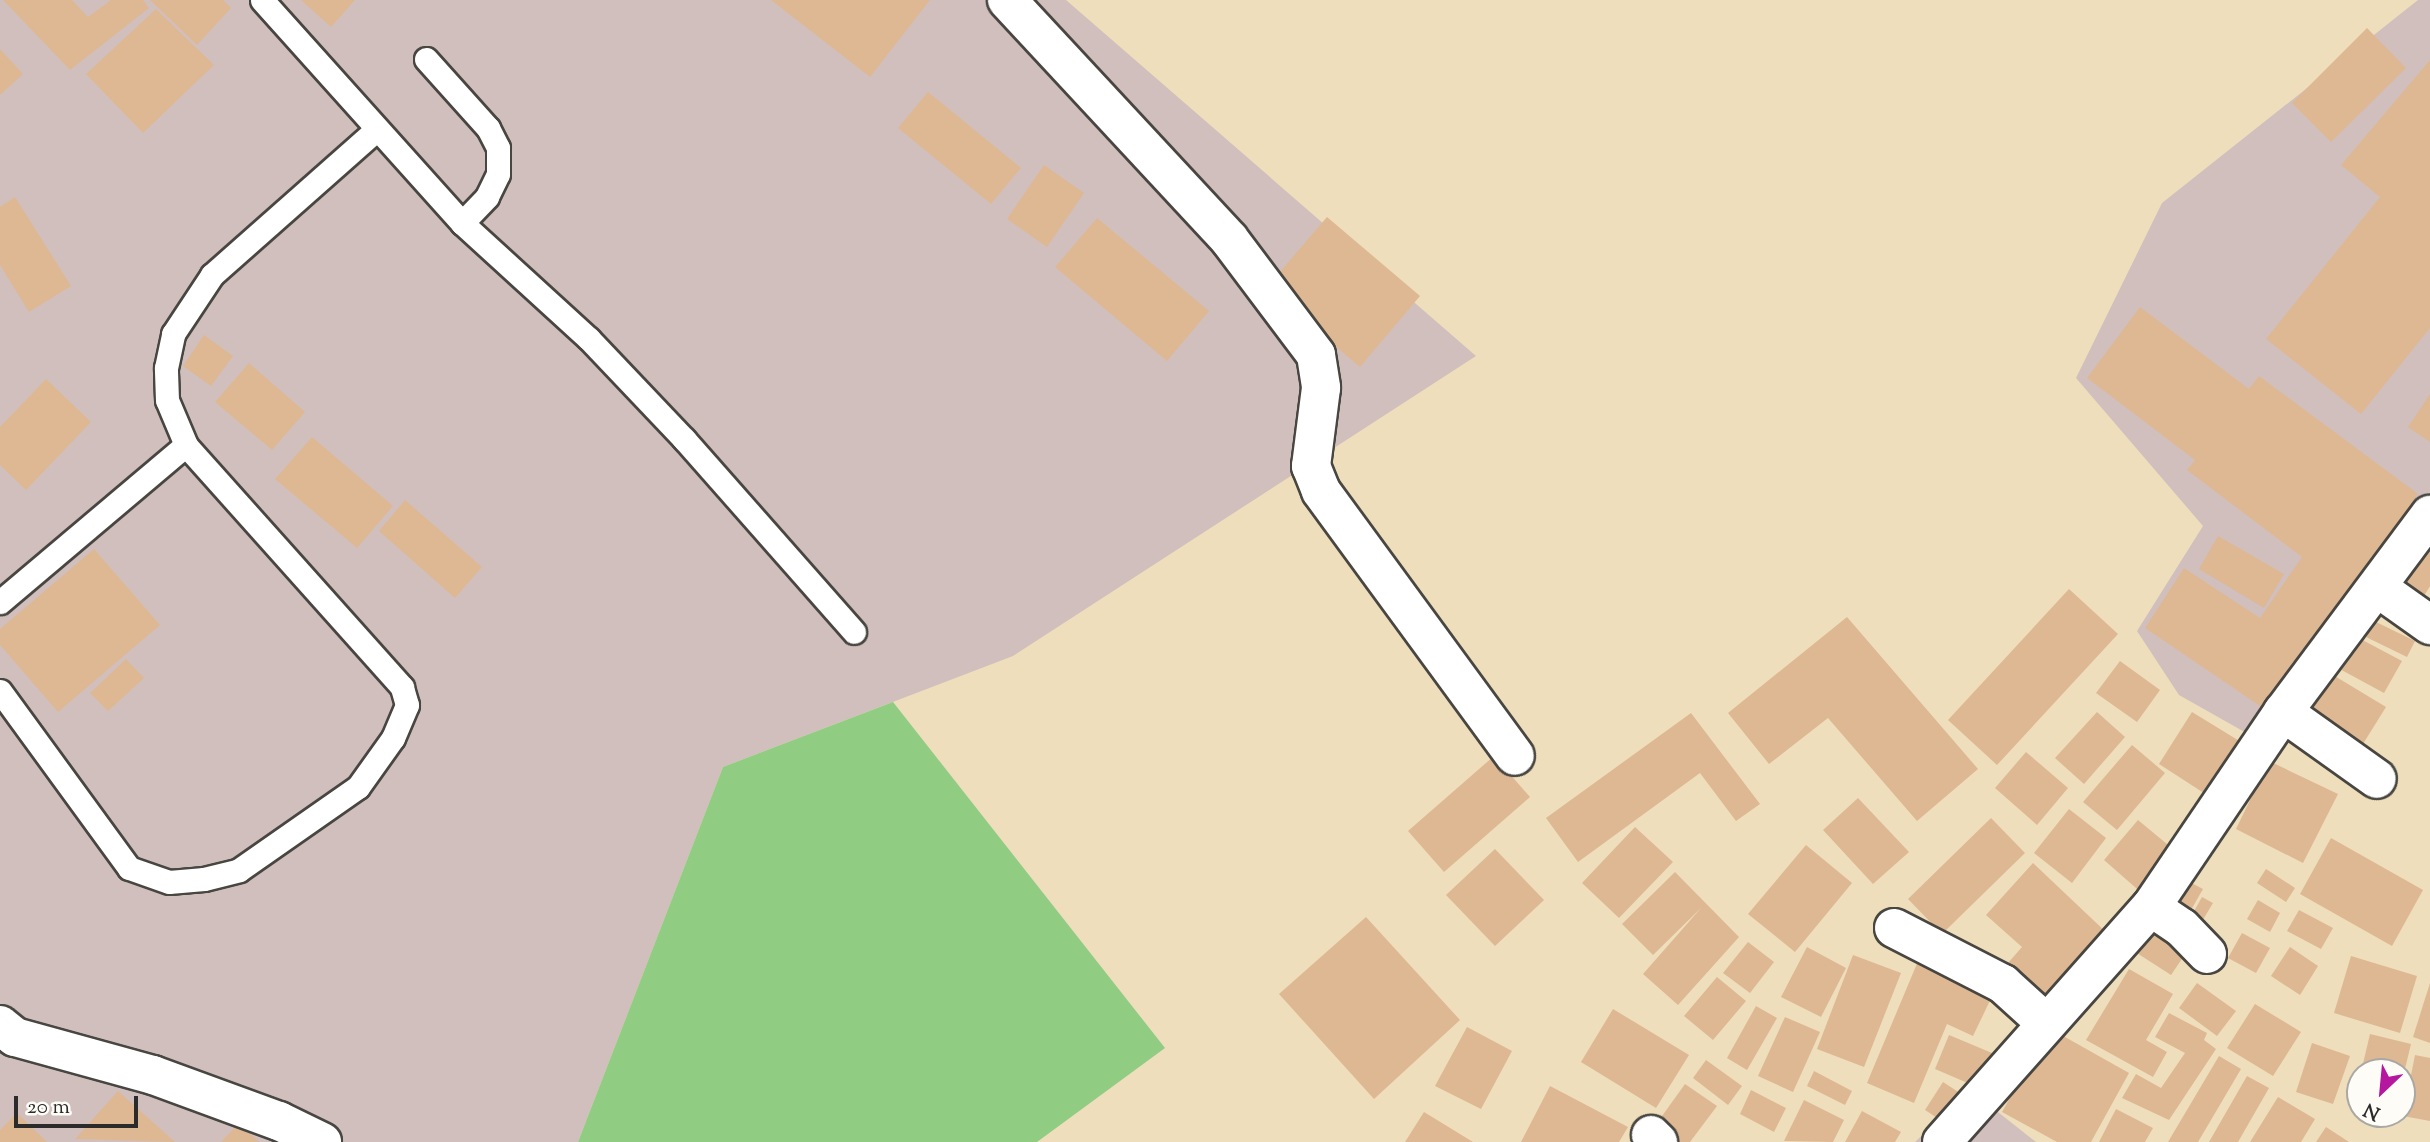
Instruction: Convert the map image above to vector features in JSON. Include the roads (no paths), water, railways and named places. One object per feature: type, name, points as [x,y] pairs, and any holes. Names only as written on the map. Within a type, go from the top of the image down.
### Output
[{"type":"street","points":[[1007,0],[1229,239],[1316,355],[1321,388],[1311,466],[1321,491],[1515,756]]},
{"type":"street","points":[[1942,1142],[2151,906],[2283,712],[2430,515]]},
{"type":"street","points":[[2378,588],[2430,625]]},
{"type":"street","points":[[2283,712],[2377,779]]},
{"type":"street","points":[[2151,906],[2182,928],[2207,954]]},
{"type":"street","points":[[1894,928],[2003,984],[2046,1023]]},
{"type":"street","points":[[0,1025],[15,1037],[153,1075],[279,1121],[322,1142]]},
{"type":"lane","points":[[261,0],[461,223],[589,339],[854,632]]},
{"type":"lane","points":[[426,59],[488,128],[498,148],[498,174],[487,197],[461,223]]},
{"type":"lane","points":[[0,691],[130,867],[152,878],[204,879],[239,870],[358,787],[404,720],[407,705],[402,687],[186,445],[167,400],[166,368],[173,334],[212,275],[377,129]]},
{"type":"lane","points":[[0,602],[186,445]]}]
